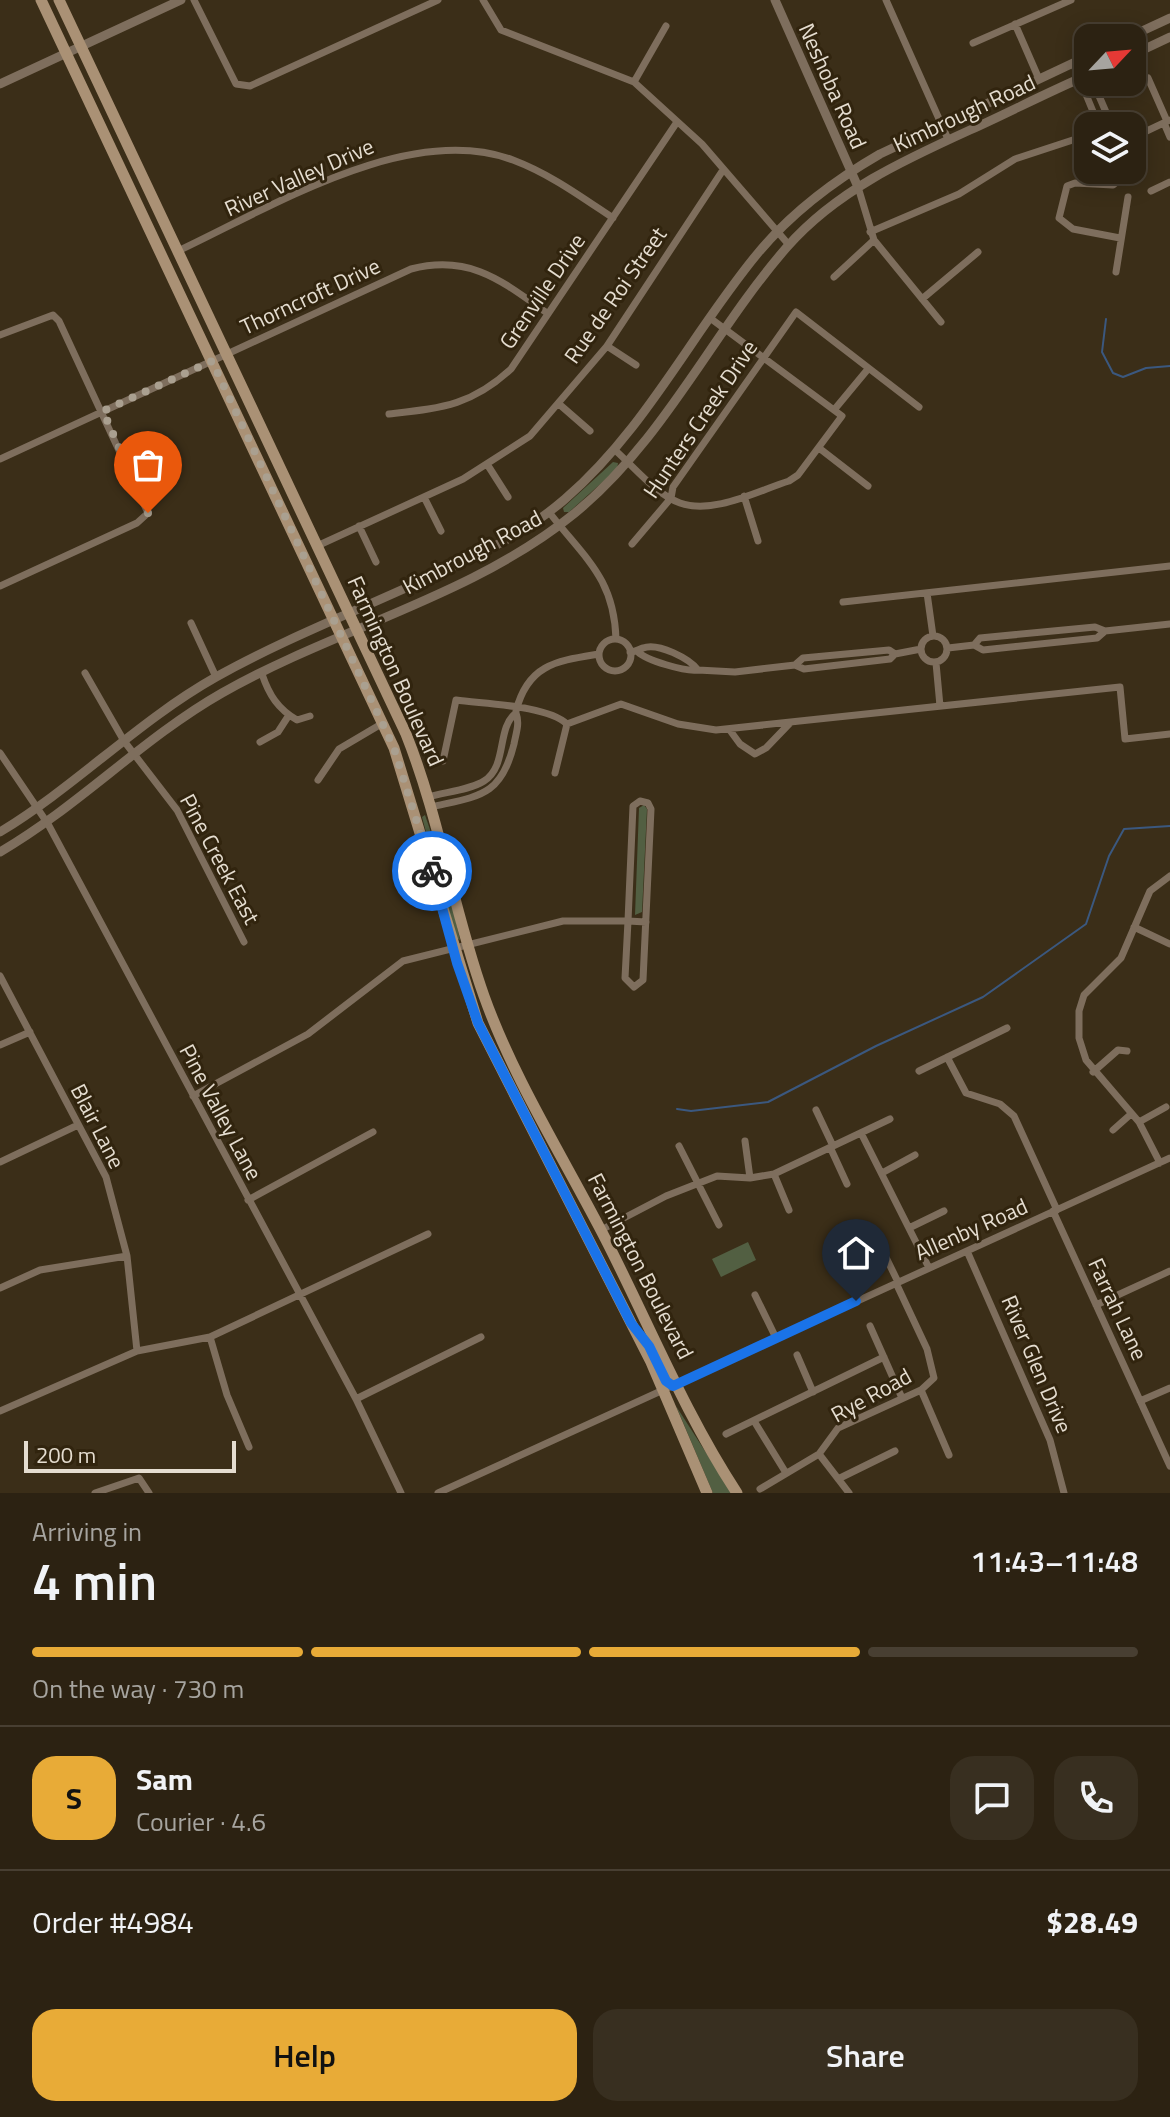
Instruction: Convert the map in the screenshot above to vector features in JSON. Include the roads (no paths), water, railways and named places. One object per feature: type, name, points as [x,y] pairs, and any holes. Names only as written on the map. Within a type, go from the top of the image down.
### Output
[{"type":"main road","name":"Farmington Boulevard","points":[[41,0],[424,806],[449,873],[468,944],[498,1032],[670,1387],[707,1493]]},
{"type":"main road","name":"Farmington Boulevard","points":[[59,0],[406,734],[424,806],[452,948],[482,1033],[553,1172],[594,1234],[631,1323],[737,1493]]},
{"type":"street","points":[[0,84],[181,0]]},
{"type":"street","points":[[194,0],[236,84],[250,86],[438,0]]},
{"type":"street","points":[[483,0],[501,30],[634,82],[723,170],[789,245]]},
{"type":"street","name":"Neshoba Road","points":[[775,0],[858,187]]},
{"type":"street","points":[[886,0],[948,139]]},
{"type":"street","points":[[973,43],[1071,0]]},
{"type":"street","points":[[1146,29],[1170,18]]},
{"type":"street","points":[[1015,24],[1039,79]]},
{"type":"street","points":[[634,82],[666,26]]},
{"type":"street","points":[[1146,48],[1170,37]]},
{"type":"street","name":"Kimbrough Road","points":[[0,832],[38,809],[124,741],[216,677],[502,542],[549,512],[616,451],[710,318],[777,232],[850,171],[941,123],[1074,62]]},
{"type":"street","points":[[1148,78],[1167,121],[1170,137]]},
{"type":"street","name":"Kimbrough Road","points":[[0,852],[48,824],[167,729],[223,693],[507,559],[559,525],[629,462],[662,422],[726,328],[789,245],[858,187],[948,139],[1074,80]]},
{"type":"street","points":[[1146,131],[1167,121]]},
{"type":"street","name":"Grenville Drive","points":[[389,414],[457,406],[479,395],[511,369],[677,122]]},
{"type":"street","points":[[870,232],[959,194],[1015,159],[1074,140]]},
{"type":"street","name":"River Valley Drive","points":[[178,251],[347,172],[395,156],[425,151],[509,159],[558,180],[613,218]]},
{"type":"street","name":"Rue de Roi Street","points":[[317,546],[424,497],[487,464],[530,436],[607,346],[723,170]]},
{"type":"street","points":[[1151,191],[1170,182]]},
{"type":"street","points":[[1074,183],[1067,186],[1059,218],[1073,229],[1120,238]]},
{"type":"street","points":[[1094,184],[1114,184]]},
{"type":"street","points":[[858,187],[874,240],[941,322]]},
{"type":"street","points":[[1116,272],[1128,197]]},
{"type":"street","points":[[834,277],[874,240]]},
{"type":"street","points":[[164,258],[178,251]]},
{"type":"street","points":[[922,299],[978,252]]},
{"type":"street","name":"Thorncroft Drive","points":[[0,459],[411,269],[433,263],[469,266],[499,279],[547,313]]},
{"type":"street","name":"Hunters Creek Drive","points":[[632,544],[671,498],[673,487],[796,312],[868,369]]},
{"type":"street","points":[[0,335],[53,315],[65,329],[148,513],[137,523],[0,586]]},
{"type":"street","points":[[616,451],[671,498],[692,505],[710,506],[789,481],[842,416],[710,318]]},
{"type":"street","points":[[607,346],[636,365]]},
{"type":"street","points":[[834,410],[868,369],[919,407]]},
{"type":"street","points":[[559,404],[590,431]]},
{"type":"street","points":[[819,448],[868,486]]},
{"type":"street","points":[[487,464],[508,497]]},
{"type":"street","points":[[744,496],[758,541]]},
{"type":"street","points":[[424,497],[441,531]]},
{"type":"street","points":[[549,512],[605,582],[613,608],[616,639]]},
{"type":"street","points":[[359,526],[376,562]]},
{"type":"street","points":[[843,602],[1170,566]]},
{"type":"street","points":[[927,593],[933,636]]},
{"type":"street","points":[[191,623],[216,677]]},
{"type":"street","points":[[948,648],[974,645],[983,650],[1097,638],[1105,631],[1170,624]]},
{"type":"street","points":[[933,636],[943,639],[948,648],[944,659],[936,663],[924,658],[921,649],[924,641],[933,636]]},
{"type":"street","points":[[616,639],[644,658],[658,660],[687,672],[735,672],[795,665],[804,669],[890,659],[895,654],[921,649]]},
{"type":"street","points":[[616,639],[603,645],[599,654],[605,668],[615,671],[628,663],[634,652],[644,647],[692,662],[698,670]]},
{"type":"street","points":[[658,660],[661,650]]},
{"type":"street","points":[[424,806],[474,796],[502,779],[516,735],[519,722],[517,710],[524,687],[541,670],[556,662],[599,654]]},
{"type":"street","points":[[936,663],[940,706]]},
{"type":"street","name":"Pine Creek East","points":[[85,673],[134,756],[177,810],[244,942]]},
{"type":"street","points":[[262,674],[275,703],[297,720],[310,716]]},
{"type":"street","points":[[567,724],[621,704],[693,728],[729,729],[1120,687],[1125,739],[1170,734]]},
{"type":"street","points":[[443,761],[456,700],[561,718],[567,724]]},
{"type":"street","points":[[260,742],[278,732],[289,715]]},
{"type":"street","points":[[318,780],[339,749],[383,723]]},
{"type":"street","points":[[729,729],[740,744],[755,754],[766,748],[790,723]]},
{"type":"street","points":[[555,773],[567,724]]},
{"type":"street","name":"Pine Valley Lane","points":[[0,753],[48,824],[356,1399],[401,1493]]},
{"type":"street","points":[[642,801],[651,809],[643,980],[634,987],[625,978],[628,921],[633,806],[642,801]]},
{"type":"street","points":[[1160,1163],[1139,1122],[1093,1072],[1079,1038],[1080,1004],[1088,991],[1117,964],[1150,891],[1170,876]]},
{"type":"street","points":[[193,1096],[308,1034],[403,961],[563,921],[646,922]]},
{"type":"street","points":[[1134,927],[1170,944]]},
{"type":"street","name":"Blair Lane","points":[[0,976],[106,1177],[127,1256],[137,1351]]},
{"type":"street","points":[[919,1071],[1007,1028]]},
{"type":"street","points":[[0,1045],[30,1032]]},
{"type":"street","points":[[1093,1072],[1118,1050],[1127,1051]]},
{"type":"street","name":"Farrah Lane","points":[[947,1057],[966,1093],[1000,1104],[1014,1116],[1170,1466]]},
{"type":"street","points":[[1139,1122],[1166,1107]]},
{"type":"street","points":[[816,1110],[847,1184]]},
{"type":"street","points":[[1113,1130],[1131,1114]]},
{"type":"street","points":[[594,1234],[666,1196],[698,1183],[717,1176],[750,1178],[774,1174],[890,1119]]},
{"type":"street","points":[[0,1162],[78,1125]]},
{"type":"street","points":[[248,1200],[373,1132]]},
{"type":"street","points":[[861,1133],[929,1268]]},
{"type":"street","points":[[745,1141],[750,1178]]},
{"type":"street","points":[[679,1146],[719,1225]]},
{"type":"street","points":[[882,1173],[915,1155]]},
{"type":"street","name":"Allenby Road","points":[[438,1493],[1170,1158]]},
{"type":"street","points":[[774,1174],[789,1210]]},
{"type":"street","points":[[909,1228],[944,1211]]},
{"type":"street","points":[[0,1411],[137,1351],[210,1337],[301,1297],[428,1234]]},
{"type":"street","points":[[876,1237],[897,1283]]},
{"type":"street","name":"River Glen Drive","points":[[967,1251],[1050,1440],[1064,1493]]},
{"type":"street","points":[[0,1288],[40,1270],[127,1256]]},
{"type":"street","points":[[1096,1305],[1170,1271]]},
{"type":"street","name":"Rye Road","points":[[760,1489],[819,1454],[838,1428],[921,1390],[934,1378],[927,1349],[897,1283]]},
{"type":"street","points":[[755,1295],[776,1338]]},
{"type":"street","points":[[870,1326],[902,1398]]},
{"type":"street","points":[[210,1337],[227,1395],[249,1447]]},
{"type":"street","points":[[356,1399],[481,1337]]},
{"type":"street","points":[[797,1355],[813,1392]]},
{"type":"street","points":[[726,1434],[884,1357]]},
{"type":"street","points":[[1140,1401],[1170,1388]]},
{"type":"street","points":[[921,1390],[949,1455]]},
{"type":"street","points":[[754,1421],[786,1473]]},
{"type":"street","points":[[840,1481],[895,1451]]},
{"type":"street","points":[[819,1454],[849,1493]]},
{"type":"street","points":[[95,1493],[139,1478],[149,1493]]},
{"type":"waterway","points":[[1106,319],[1102,352],[1113,373],[1123,377],[1146,368],[1170,366]]},
{"type":"waterway","points":[[677,1109],[691,1111],[768,1102],[876,1046],[983,997],[1086,924],[1109,856],[1124,829],[1170,826]]}]
